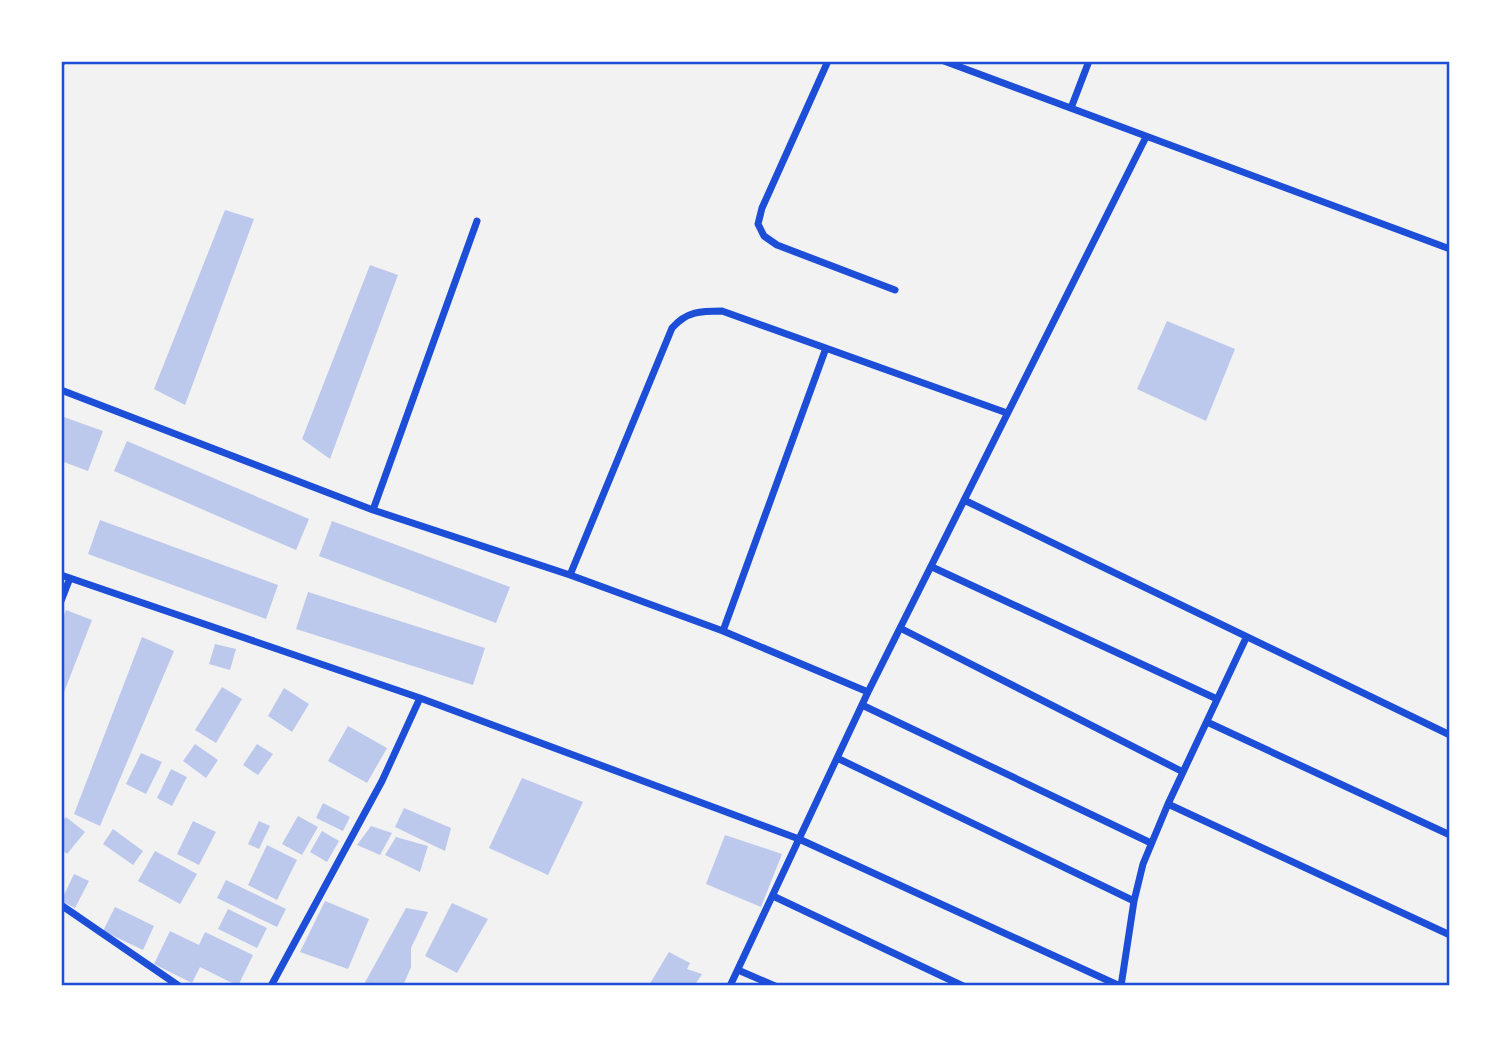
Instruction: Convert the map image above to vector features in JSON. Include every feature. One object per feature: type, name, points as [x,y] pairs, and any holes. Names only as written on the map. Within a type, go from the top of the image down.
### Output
[{"type":"street","points":[[828,61],[762,208],[758,224],[764,236],[777,245],[895,290]]},
{"type":"street","points":[[944,61],[1450,249]]},
{"type":"street","points":[[1071,108],[1088,61]]},
{"type":"street","points":[[730,986],[868,692],[1146,137]]},
{"type":"street","points":[[373,510],[477,221]]},
{"type":"street","points":[[570,575],[672,328],[681,318],[694,312],[722,312],[1007,413]]},
{"type":"street","points":[[723,631],[826,348]]},
{"type":"street","points":[[61,390],[373,510],[570,575],[723,631],[868,692]]},
{"type":"street","points":[[964,500],[1450,736]]},
{"type":"street","points":[[932,567],[1217,699]]},
{"type":"street","points":[[61,575],[420,698],[800,839],[1120,986],[1143,864],[1168,804],[1246,638]]},
{"type":"street","points":[[61,601],[70,578]]},
{"type":"street","points":[[900,628],[1183,772]]},
{"type":"street","points":[[271,986],[382,781],[420,698]]},
{"type":"street","points":[[862,705],[1151,843]]},
{"type":"street","points":[[1207,722],[1450,835]]},
{"type":"street","points":[[837,758],[1134,901]]},
{"type":"street","points":[[1168,804],[1450,935]]},
{"type":"street","points":[[773,896],[963,986]]},
{"type":"street","points":[[61,905],[179,986]]},
{"type":"street","points":[[738,970],[775,986]]},
{"type":"building","points":[[225,210],[254,219],[185,405],[154,389]]},
{"type":"building","points":[[370,265],[398,275],[330,459],[302,439]]},
{"type":"building","points":[[1167,321],[1235,349],[1206,421],[1137,389]]},
{"type":"building","points":[[61,416],[103,431],[88,471],[61,461]]},
{"type":"building","points":[[127,441],[309,519],[296,550],[114,471]]},
{"type":"building","points":[[100,520],[278,585],[266,619],[88,554]]},
{"type":"building","points":[[332,521],[510,587],[496,623],[319,556]]},
{"type":"building","points":[[308,592],[485,648],[473,685],[296,629]]},
{"type":"building","points":[[66,610],[92,620],[61,700],[61,623]]},
{"type":"building","points":[[142,637],[174,651],[100,826],[74,814]]},
{"type":"building","points":[[215,644],[236,649],[230,670],[209,664]]},
{"type":"building","points":[[222,687],[242,699],[216,743],[195,730]]},
{"type":"building","points":[[284,688],[309,704],[292,732],[268,716]]},
{"type":"building","points":[[348,726],[387,748],[367,783],[328,761]]},
{"type":"building","points":[[195,744],[218,760],[206,778],[183,761]]},
{"type":"building","points":[[257,744],[273,754],[258,775],[243,765]]},
{"type":"building","points":[[141,753],[162,762],[146,794],[126,784]]},
{"type":"building","points":[[171,769],[187,777],[172,806],[157,798]]},
{"type":"building","points":[[522,778],[583,802],[548,875],[489,848]]},
{"type":"building","points":[[323,803],[350,817],[343,831],[316,818]]},
{"type":"building","points":[[404,808],[451,828],[445,851],[395,827]]},
{"type":"building","points":[[298,816],[318,827],[302,855],[282,844]]},
{"type":"building","points":[[66,817],[85,832],[67,854],[61,849],[61,823]]},
{"type":"building","points":[[193,821],[216,832],[199,865],[177,854]]},
{"type":"building","points":[[259,821],[270,826],[259,849],[248,844]]},
{"type":"building","points":[[371,826],[392,833],[380,855],[357,845]]},
{"type":"building","points":[[113,829],[143,851],[133,865],[103,844]]},
{"type":"building","points":[[322,831],[339,841],[327,862],[310,852]]},
{"type":"building","points":[[725,835],[782,854],[761,907],[706,884]]},
{"type":"building","points":[[396,837],[428,846],[420,872],[385,855]]},
{"type":"building","points":[[267,845],[297,860],[277,900],[248,885]]},
{"type":"building","points":[[155,851],[197,874],[180,904],[138,881]]},
{"type":"building","points":[[74,874],[89,881],[75,908],[61,901]]},
{"type":"building","points":[[226,880],[286,909],[277,927],[217,898]]},
{"type":"building","points":[[325,901],[369,919],[348,969],[300,952]]},
{"type":"building","points":[[452,903],[488,919],[457,973],[425,956]]},
{"type":"building","points":[[115,907],[154,926],[143,950],[103,931]]},
{"type":"building","points":[[406,908],[428,912],[411,948],[411,967],[403,986],[363,986]]},
{"type":"building","points":[[228,909],[267,928],[257,948],[218,929]]},
{"type":"building","points":[[170,931],[199,945],[205,932],[253,955],[238,986],[200,967],[192,983],[154,964]]},
{"type":"building","points":[[669,952],[690,963],[687,969],[702,974],[694,986],[649,985]]}]
